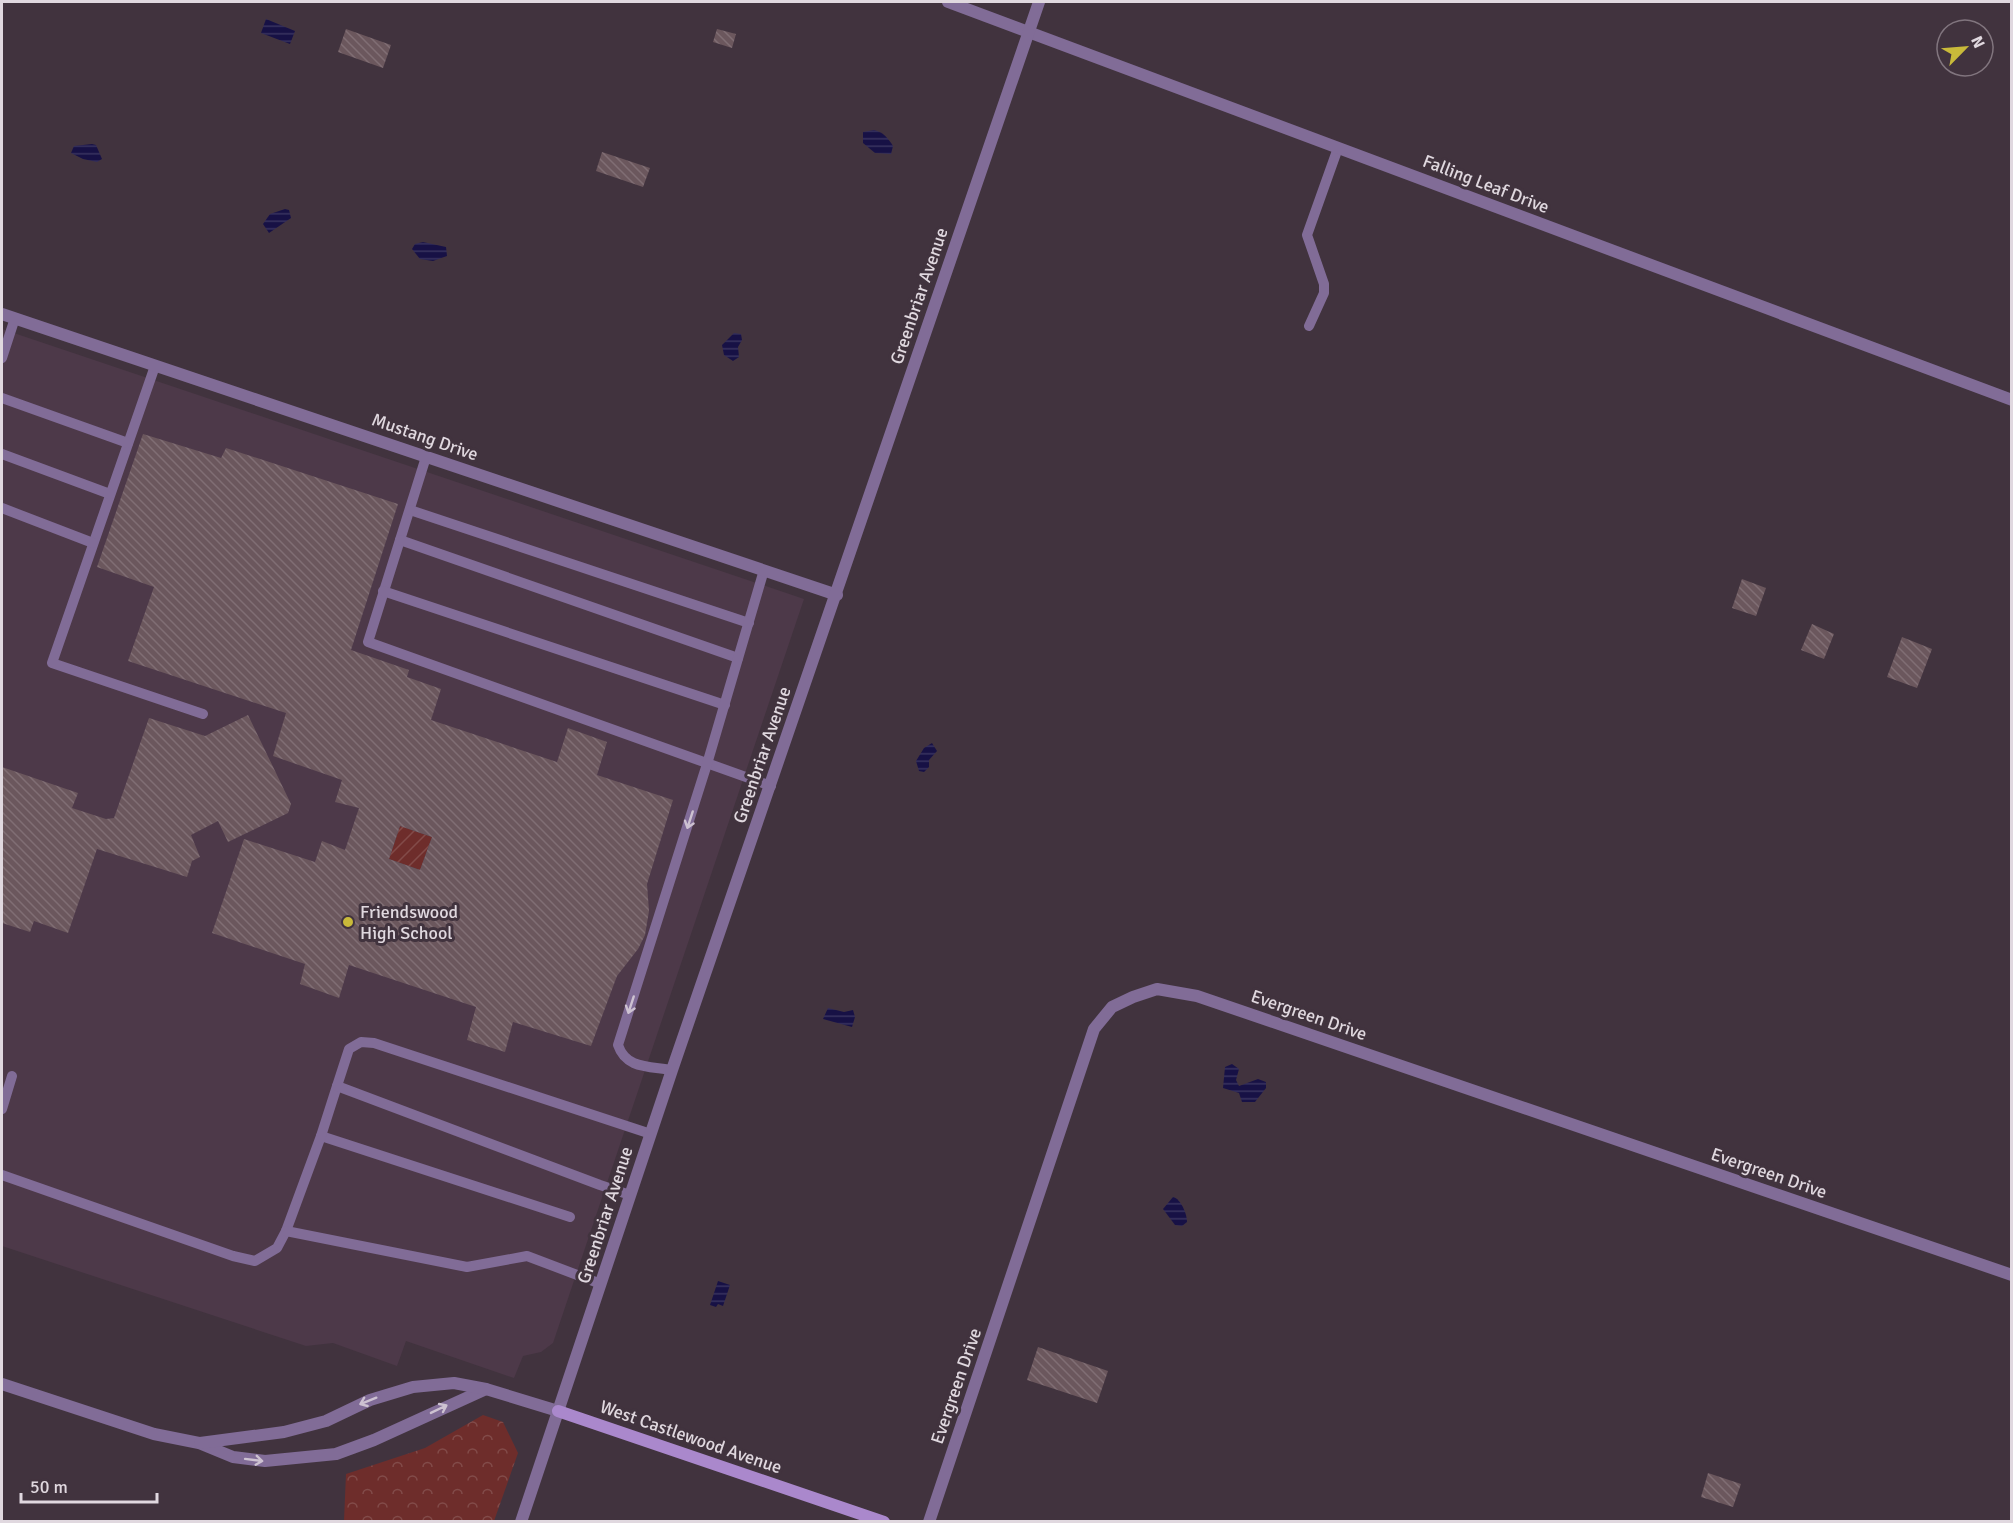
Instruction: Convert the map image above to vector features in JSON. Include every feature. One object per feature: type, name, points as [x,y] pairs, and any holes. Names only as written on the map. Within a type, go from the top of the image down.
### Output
[{"type":"street","name":"Falling Leaf Drive","points":[[948,2],[1029,30],[2012,400]]},
{"type":"street","name":"Greenbriar Avenue","points":[[521,1521],[672,1070],[1039,2]]},
{"type":"street","name":"Mustang Drive","points":[[2,314],[837,595]]},
{"type":"street","name":"Evergreen Drive","points":[[929,1521],[1094,1029],[1112,1007],[1157,989],[1197,996],[2012,1275]]},
{"type":"street","name":"West Castlewood Avenue","points":[[199,1443],[284,1432],[326,1421],[370,1400],[413,1388],[454,1383],[486,1389],[558,1411],[884,1521]]},
{"type":"street","name":"West Castlewood Avenue","points":[[2,1384],[154,1434],[199,1443],[233,1457],[265,1461],[336,1454],[374,1440],[486,1389]]},
{"type":"lane","points":[[1309,326],[1324,293],[1324,284],[1307,235],[1338,148]]},
{"type":"lane","points":[[2,358],[15,318]]},
{"type":"lane","points":[[155,366],[52,663],[203,714]]},
{"type":"lane","points":[[2,398],[128,443]]},
{"type":"lane","points":[[2,454],[110,494]]},
{"type":"lane","points":[[426,457],[368,642],[771,786]]},
{"type":"lane","points":[[2,508],[93,543]]},
{"type":"lane","points":[[410,510],[749,623]]},
{"type":"lane","points":[[400,540],[738,658]]},
{"type":"lane","points":[[672,1070],[628,1062],[622,1056],[618,1045],[708,764],[764,570]]},
{"type":"lane","points":[[383,591],[725,705]]},
{"type":"lane","points":[[2,1175],[233,1256],[255,1261],[277,1248],[286,1232],[321,1136],[349,1049],[360,1042],[374,1043],[651,1134]]},
{"type":"lane","points":[[2,1109],[12,1076]]},
{"type":"lane","points":[[337,1086],[630,1195]]},
{"type":"lane","points":[[321,1136],[570,1217]]},
{"type":"lane","points":[[286,1232],[466,1267],[527,1256],[601,1284]]},
{"type":"shaded area","points":[[266,19],[295,31],[290,44],[261,33]]},
{"type":"shaded area","points":[[874,130],[883,134],[891,143],[893,146],[891,154],[875,153],[863,143],[863,132]]},
{"type":"shaded area","points":[[96,145],[102,159],[97,162],[71,153],[74,146]]},
{"type":"shaded area","points":[[285,209],[289,210],[291,218],[269,233],[263,224],[270,214]]},
{"type":"shaded area","points":[[423,242],[446,247],[447,256],[433,261],[420,259],[412,249],[415,244]]},
{"type":"shaded area","name":"Friendswood High School","points":[[2,329],[804,599],[553,1343],[541,1352],[523,1356],[514,1378],[406,1341],[397,1366],[333,1343],[306,1346],[2,1246]]},
{"type":"shaded area","points":[[734,333],[741,334],[742,340],[738,347],[739,357],[733,361],[724,355],[722,345]]},
{"type":"shaded area","points":[[932,743],[937,751],[929,760],[929,767],[924,772],[919,771],[916,761],[924,748]]},
{"type":"shaded area","points":[[828,1008],[844,1012],[853,1010],[855,1017],[852,1027],[823,1019]]},
{"type":"shaded area","points":[[1232,1064],[1239,1069],[1236,1080],[1239,1086],[1258,1079],[1266,1082],[1266,1088],[1255,1102],[1242,1102],[1239,1093],[1223,1088],[1225,1067]]},
{"type":"shaded area","points":[[1173,1197],[1181,1204],[1186,1215],[1187,1222],[1182,1226],[1175,1225],[1163,1209]]},
{"type":"shaded area","points":[[718,1281],[730,1285],[723,1306],[718,1304],[716,1307],[710,1305]]},
{"type":"green space","points":[[400,826],[432,837],[420,870],[389,859]]},
{"type":"green space","points":[[483,1415],[503,1422],[518,1453],[494,1521],[344,1521],[346,1474],[425,1448]]},
{"type":"building","points":[[346,29],[391,45],[383,68],[338,52]]},
{"type":"building","points":[[717,29],[736,34],[732,48],[713,42]]},
{"type":"building","points":[[602,152],[650,168],[643,187],[596,171]]},
{"type":"building","points":[[143,434],[221,458],[226,448],[398,504],[351,650],[409,670],[407,677],[441,689],[431,720],[557,762],[568,728],[607,742],[597,775],[673,800],[647,884],[649,911],[645,935],[638,949],[617,976],[591,1046],[513,1022],[505,1052],[467,1040],[476,1007],[349,965],[339,998],[300,984],[305,964],[212,933],[244,839],[315,862],[322,841],[345,850],[359,808],[335,802],[342,780],[273,756],[286,713],[128,661],[154,587],[97,567]],"holes":[[[400,826],[432,837],[420,870],[389,859]]]},
{"type":"building","points":[[1742,579],[1766,588],[1756,616],[1732,608]]},
{"type":"building","points":[[1812,624],[1834,634],[1824,659],[1801,650]]},
{"type":"building","points":[[1902,637],[1932,649],[1917,688],[1887,677]]},
{"type":"building","points":[[248,715],[291,804],[288,813],[228,842],[218,821],[191,835],[200,857],[192,861],[187,877],[97,849],[68,933],[34,921],[30,932],[2,923],[2,767],[78,793],[72,808],[106,819],[114,818],[149,718],[205,736]]},
{"type":"building","points":[[1038,1347],[1108,1371],[1097,1403],[1027,1380]]},
{"type":"building","points":[[1708,1473],[1741,1484],[1733,1507],[1701,1497]]},
{"type":"place","name":"Friendswood High School","points":[[348,922]]}]
